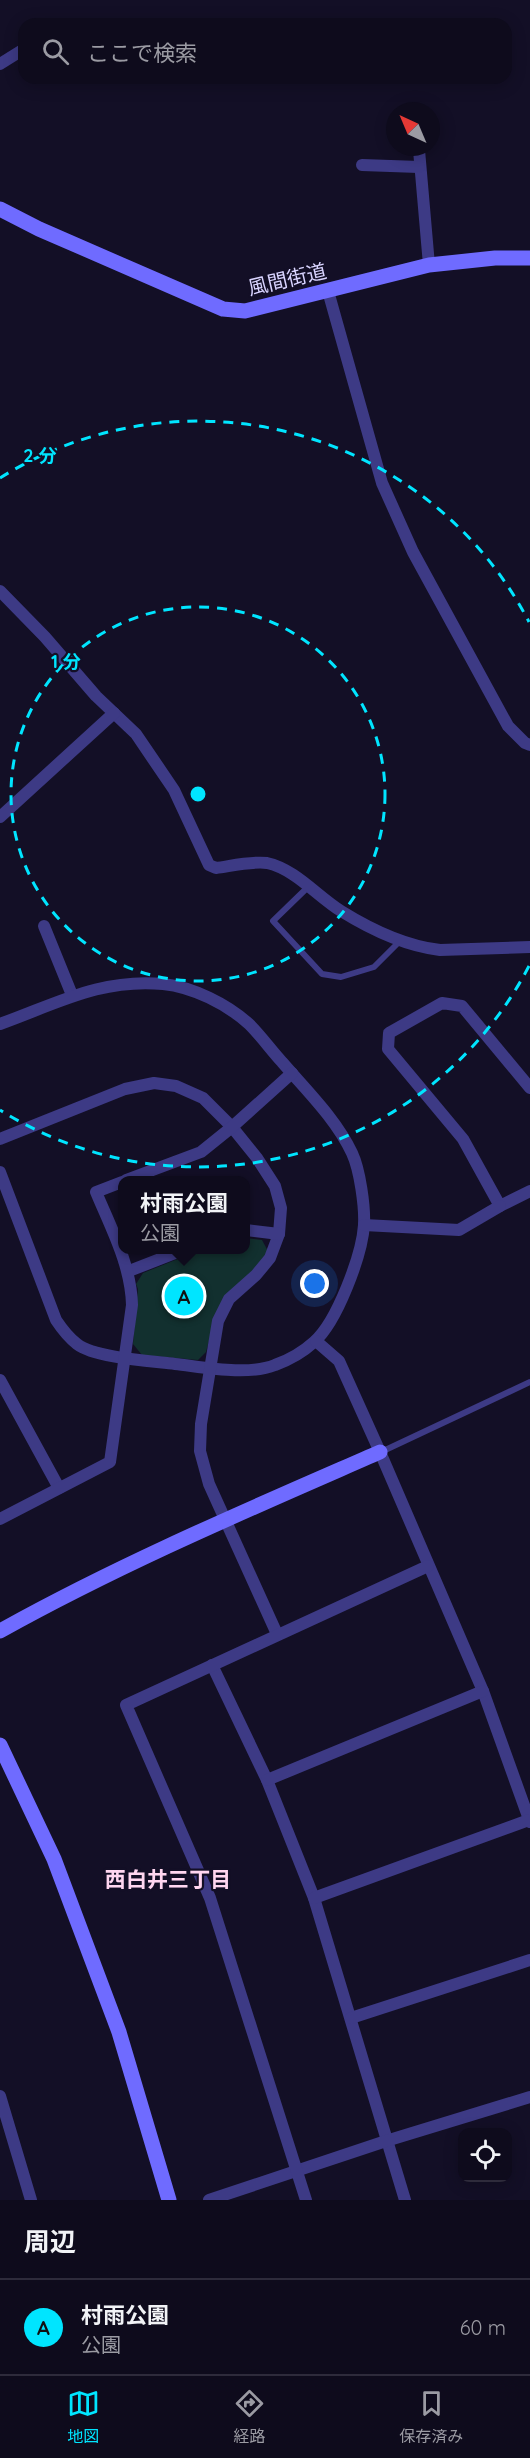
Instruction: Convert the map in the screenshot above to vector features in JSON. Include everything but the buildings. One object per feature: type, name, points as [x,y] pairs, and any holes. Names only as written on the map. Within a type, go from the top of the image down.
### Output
[{"type":"street","points":[[0,64],[18,54]]},
{"type":"street","points":[[419,156],[429,265]]},
{"type":"street","points":[[362,165],[419,167]]},
{"type":"street","name":"風間街道","points":[[0,209],[39,229],[224,309],[245,311],[429,265],[495,258],[530,258]]},
{"type":"street","points":[[328,291],[382,483],[413,552],[508,726],[525,743],[530,744]]},
{"type":"street","points":[[0,591],[136,734],[174,790],[209,865],[216,868],[266,863],[283,869],[341,911],[400,940],[440,950],[530,947]]},
{"type":"street","points":[[0,817],[114,712]]},
{"type":"street","points":[[44,926],[72,995]]},
{"type":"street","points":[[0,1172],[56,1320],[78,1346],[95,1352],[125,1357],[211,1368],[252,1369],[274,1366],[297,1355],[316,1341],[338,1309],[354,1267],[364,1225],[361,1191],[353,1155],[335,1124],[250,1025],[221,1005],[187,990],[165,984],[137,983],[106,986],[72,995],[2,1021]]},
{"type":"street","points":[[500,1206],[463,1139],[388,1049],[389,1033],[442,1004],[462,1006],[530,1088]]},
{"type":"street","points":[[137,1176],[201,1152],[292,1073]]},
{"type":"street","points":[[0,1139],[125,1089],[154,1083],[176,1086],[203,1098],[232,1127],[257,1158],[275,1186],[281,1208],[279,1234],[270,1258],[256,1275],[229,1299],[218,1321],[201,1424],[201,1451],[209,1484],[277,1634]]},
{"type":"street","points":[[118,1183],[96,1192],[118,1245]]},
{"type":"street","points":[[364,1225],[459,1230],[530,1191]]},
{"type":"street","points":[[250,1230],[279,1234]]},
{"type":"street","points":[[0,1519],[110,1462],[132,1305],[129,1271],[122,1254]]},
{"type":"street","points":[[129,1271],[173,1254]]},
{"type":"street","points":[[314,1898],[530,1821],[483,1691],[380,1452],[339,1361],[316,1341]]},
{"type":"street","points":[[0,1380],[59,1488]]},
{"type":"street","points":[[0,1632],[66,1594],[225,1520],[380,1452]]},
{"type":"street","points":[[306,2200],[210,1898],[126,1705],[428,1566]]},
{"type":"street","points":[[212,1665],[267,1780],[314,1898],[405,2200]]},
{"type":"street","points":[[267,1780],[483,1691]]},
{"type":"street","points":[[0,1744],[5,1767],[54,1859],[119,2032],[169,2200]]},
{"type":"street","points":[[351,2018],[530,1960]]},
{"type":"street","points":[[0,2096],[31,2200]]},
{"type":"street","points":[[209,2200],[386,2141],[530,2097]]},
{"type":"lane","points":[[308,887],[273,921],[322,974],[341,977],[374,967],[400,940]]},
{"type":"lane","points":[[380,1452],[530,1382]]},
{"type":"green space","points":[[250,1238],[262,1240],[269,1253],[217,1312],[206,1352],[198,1360],[142,1355],[133,1344],[138,1289],[136,1284],[143,1273],[190,1254],[250,1254]]},
{"type":"place","name":"村雨公園","points":[[184,1296]]},
{"type":"district","name":"西白井三丁目","points":[[168,1879]]}]
